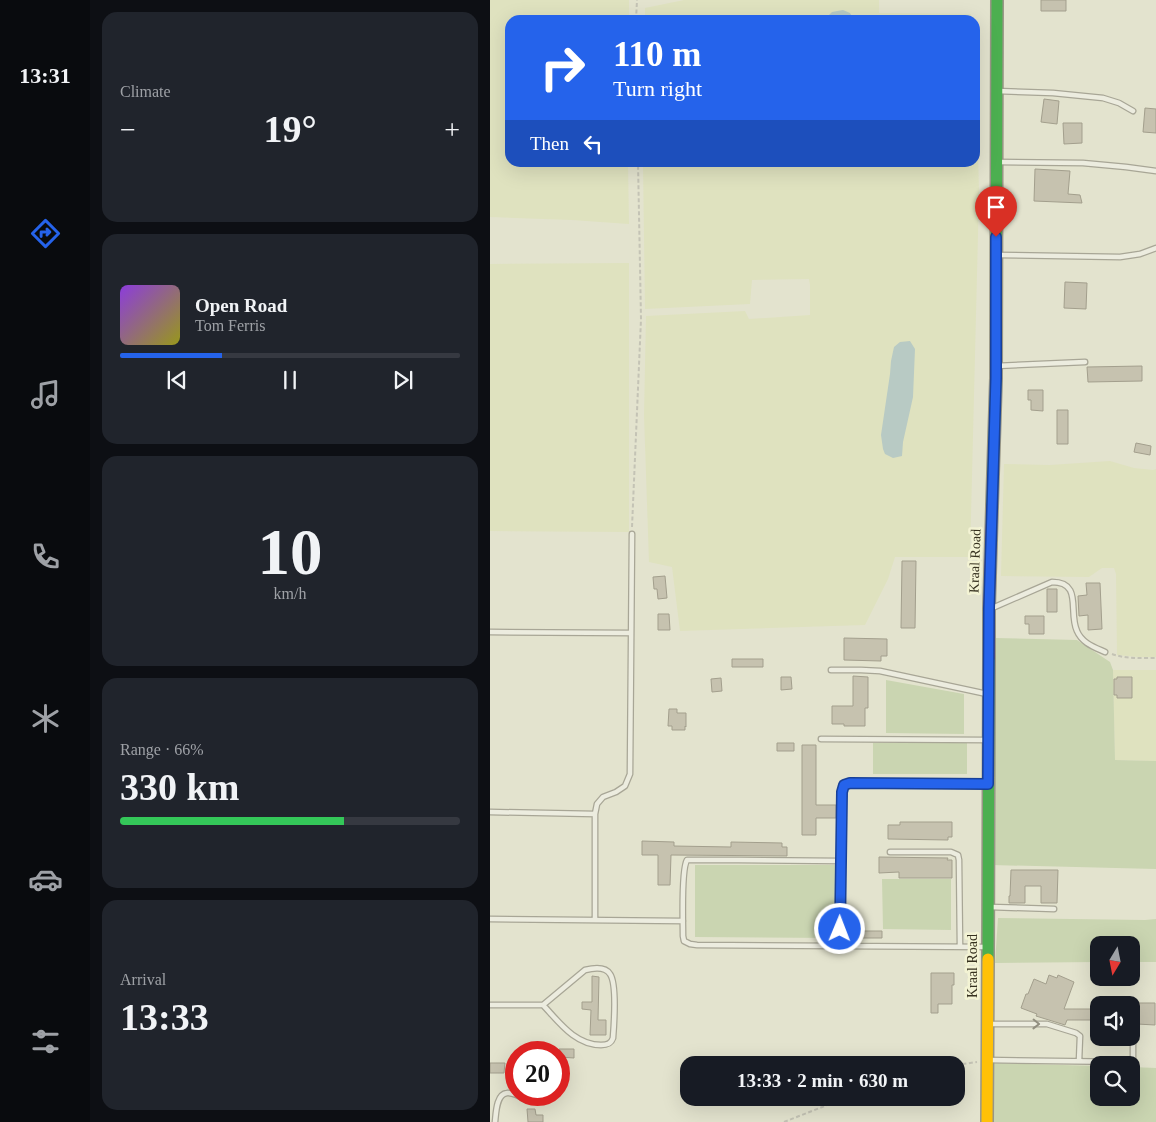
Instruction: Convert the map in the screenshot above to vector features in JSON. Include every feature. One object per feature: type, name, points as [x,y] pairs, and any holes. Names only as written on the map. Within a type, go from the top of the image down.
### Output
[{"type":"street","name":"Kraal Road","points":[[987,1122],[988,694],[996,366],[997,0]]},
{"type":"lane","points":[[996,91],[1054,92],[1094,96],[1120,103],[1133,111]]},
{"type":"lane","points":[[996,162],[1083,163],[1156,171]]},
{"type":"lane","points":[[996,255],[1120,257],[1140,254],[1156,248]]},
{"type":"lane","points":[[996,366],[1085,362]]},
{"type":"lane","points":[[595,920],[595,814],[597,804],[603,797],[625,786],[630,774],[632,534]]},
{"type":"lane","points":[[989,609],[1052,582],[1063,583],[1071,590],[1074,623],[1077,632],[1082,640],[1104,652]]},
{"type":"lane","points":[[490,632],[631,633]]},
{"type":"lane","points":[[831,670],[880,671],[988,694]]},
{"type":"lane","points":[[821,739],[988,740]]},
{"type":"lane","points":[[840,946],[842,792],[844,785],[850,783],[988,784]]},
{"type":"lane","points":[[490,812],[595,814]]},
{"type":"lane","points":[[890,852],[951,852],[958,855],[960,947]]},
{"type":"lane","points":[[841,861],[687,860],[684,868],[684,941],[697,945],[987,947]]},
{"type":"lane","points":[[988,907],[1054,909]]},
{"type":"lane","points":[[490,919],[683,921]]},
{"type":"lane","points":[[490,1005],[543,1005],[585,970],[593,967],[605,970],[610,974],[614,986],[612,1041],[609,1044],[602,1045],[589,1044],[578,1040],[543,1005]]},
{"type":"lane","points":[[987,1024],[1047,1024],[1076,1033],[1080,1036],[1079,1061]]},
{"type":"lane","points":[[987,1060],[1130,1062],[1132,1061],[1132,1046]]},
{"type":"lane","points":[[495,1122],[498,1102],[505,1094]]},
{"type":"path","points":[[636,15],[637,0]]},
{"type":"path","points":[[632,534],[640,319],[638,167]]},
{"type":"path","points":[[1104,652],[1118,656],[1156,658]]},
{"type":"path","points":[[965,1064],[987,1060]]},
{"type":"path","points":[[784,1122],[825,1106]]},
{"type":"green space","points":[[490,0],[629,0],[629,15],[505,15],[505,167],[628,167],[629,224],[490,217]]},
{"type":"green space","points":[[684,0],[879,0],[879,13],[971,15],[645,15],[645,8]]},
{"type":"green space","points":[[643,167],[978,167],[970,557],[895,557],[888,579],[865,625],[680,631],[672,567],[649,562],[644,415],[646,316],[745,311],[749,319],[810,315],[810,285],[809,279],[752,280],[750,304],[645,309]]},
{"type":"green space","points":[[629,263],[629,532],[490,531],[490,264]]},
{"type":"green space","points":[[1110,461],[1134,468],[1156,469],[1156,657],[1117,655],[1116,574],[1114,568],[1102,568],[1089,577],[1001,576],[1004,464],[1050,465]]},
{"type":"green space","points":[[995,638],[1077,640],[1110,662],[1113,670],[1115,760],[1156,761],[1156,869],[992,865]]},
{"type":"green space","points":[[1113,670],[1156,670],[1156,761],[1115,760]]},
{"type":"green space","points":[[886,680],[964,694],[964,734],[886,733]]},
{"type":"green space","points":[[873,743],[967,743],[967,774],[873,774]]},
{"type":"green space","points":[[695,865],[835,865],[835,938],[695,937]]},
{"type":"green space","points":[[882,879],[951,879],[951,930],[883,929]]},
{"type":"green space","points":[[998,918],[1156,919],[1156,962],[1140,962],[1140,936],[1090,936],[1090,962],[995,963]]},
{"type":"green space","points":[[993,1063],[1090,1066],[1090,1106],[1140,1106],[1140,1067],[1156,1068],[1156,1122],[992,1122]]},
{"type":"shaded area","points":[[843,10],[851,15],[829,15],[832,12]]},
{"type":"shaded area","points":[[910,341],[915,349],[913,397],[903,442],[902,456],[893,458],[885,454],[881,435],[891,361],[894,347],[900,342]]},
{"type":"building","points":[[1041,0],[1066,0],[1066,11],[1041,11]]},
{"type":"building","points":[[1044,99],[1059,101],[1057,124],[1041,122]]},
{"type":"building","points":[[1145,108],[1156,109],[1156,133],[1143,132]]},
{"type":"building","points":[[1063,123],[1082,123],[1082,143],[1064,144]]},
{"type":"building","points":[[1035,169],[1070,171],[1068,194],[1080,195],[1082,203],[1034,201]]},
{"type":"building","points":[[1065,282],[1087,283],[1086,309],[1064,308]]},
{"type":"building","points":[[1142,366],[1142,381],[1088,382],[1087,367]]},
{"type":"building","points":[[1028,390],[1043,390],[1043,411],[1031,410]]},
{"type":"building","points":[[1057,410],[1068,410],[1068,444],[1057,444]]},
{"type":"building","points":[[1136,443],[1151,446],[1150,455],[1134,452]]},
{"type":"building","points":[[902,561],[916,561],[915,628],[901,628]]},
{"type":"building","points":[[665,576],[667,598],[658,599],[657,589],[654,589],[653,577]]},
{"type":"building","points":[[1086,583],[1100,583],[1102,629],[1088,630],[1088,615],[1079,616],[1078,596],[1087,595]]},
{"type":"building","points":[[1047,589],[1057,589],[1057,612],[1047,612]]},
{"type":"building","points":[[658,614],[669,614],[670,630],[658,630]]},
{"type":"building","points":[[1025,616],[1044,616],[1044,634],[1029,634],[1029,624],[1025,624]]},
{"type":"building","points":[[844,638],[887,639],[887,656],[881,656],[881,661],[844,660]]},
{"type":"building","points":[[732,659],[763,659],[763,667],[732,667]]},
{"type":"building","points":[[853,676],[868,677],[868,708],[865,708],[865,726],[832,724],[832,706],[853,706]]},
{"type":"building","points":[[781,677],[791,677],[792,689],[781,690]]},
{"type":"building","points":[[1117,677],[1132,677],[1132,698],[1117,698],[1117,695],[1114,695],[1114,679],[1117,679]]},
{"type":"building","points":[[721,678],[722,691],[712,692],[711,679]]},
{"type":"building","points":[[669,709],[677,709],[677,713],[686,713],[685,730],[672,730],[672,726],[668,726]]},
{"type":"building","points":[[777,743],[794,743],[794,751],[777,751]]},
{"type":"building","points":[[802,745],[816,745],[816,805],[836,805],[836,818],[816,818],[816,835],[802,835]]},
{"type":"building","points":[[900,822],[952,822],[952,837],[948,837],[948,840],[888,839],[888,825],[900,825]]},
{"type":"building","points":[[642,841],[674,842],[674,846],[731,847],[731,842],[782,843],[782,847],[787,847],[787,856],[671,855],[670,885],[658,885],[658,855],[642,855]]},
{"type":"building","points":[[879,857],[948,858],[947,860],[952,860],[952,878],[899,878],[899,872],[879,873]]},
{"type":"building","points":[[1011,870],[1058,870],[1057,903],[1041,903],[1041,886],[1025,886],[1025,903],[1009,903]]},
{"type":"building","points":[[861,931],[882,931],[882,938],[861,938]]},
{"type":"building","points":[[931,973],[954,973],[952,1004],[938,1004],[938,1013],[931,1013]]},
{"type":"building","points":[[1049,975],[1057,978],[1058,975],[1074,982],[1064,1009],[1090,1009],[1090,1020],[1067,1020],[1065,1025],[1036,1016],[1037,1014],[1021,1008],[1034,979],[1046,984]]},
{"type":"building","points":[[592,976],[599,977],[598,1020],[606,1020],[606,1035],[590,1035],[591,1010],[582,1009],[582,1002],[592,1002]]},
{"type":"building","points":[[1140,1003],[1155,1003],[1155,1025],[1140,1024]]},
{"type":"building","points":[[570,1049],[574,1049],[574,1058],[570,1058]]},
{"type":"building","points":[[490,1063],[505,1063],[504,1073],[490,1073]]},
{"type":"building","points":[[527,1109],[535,1109],[536,1115],[543,1115],[543,1122],[528,1122]]},
{"type":"traffic: fast","points":[[992,506],[996,378],[997,0]]},
{"type":"traffic: fast","points":[[988,959],[989,658]]},
{"type":"traffic: slow","points":[[987,1122],[988,959]]},
{"type":"traffic: jam","points":[[989,658],[992,506]]},
{"type":"route","points":[[840,929],[842,787],[844,785],[850,783],[988,784],[989,609],[996,378],[996,237]]}]
